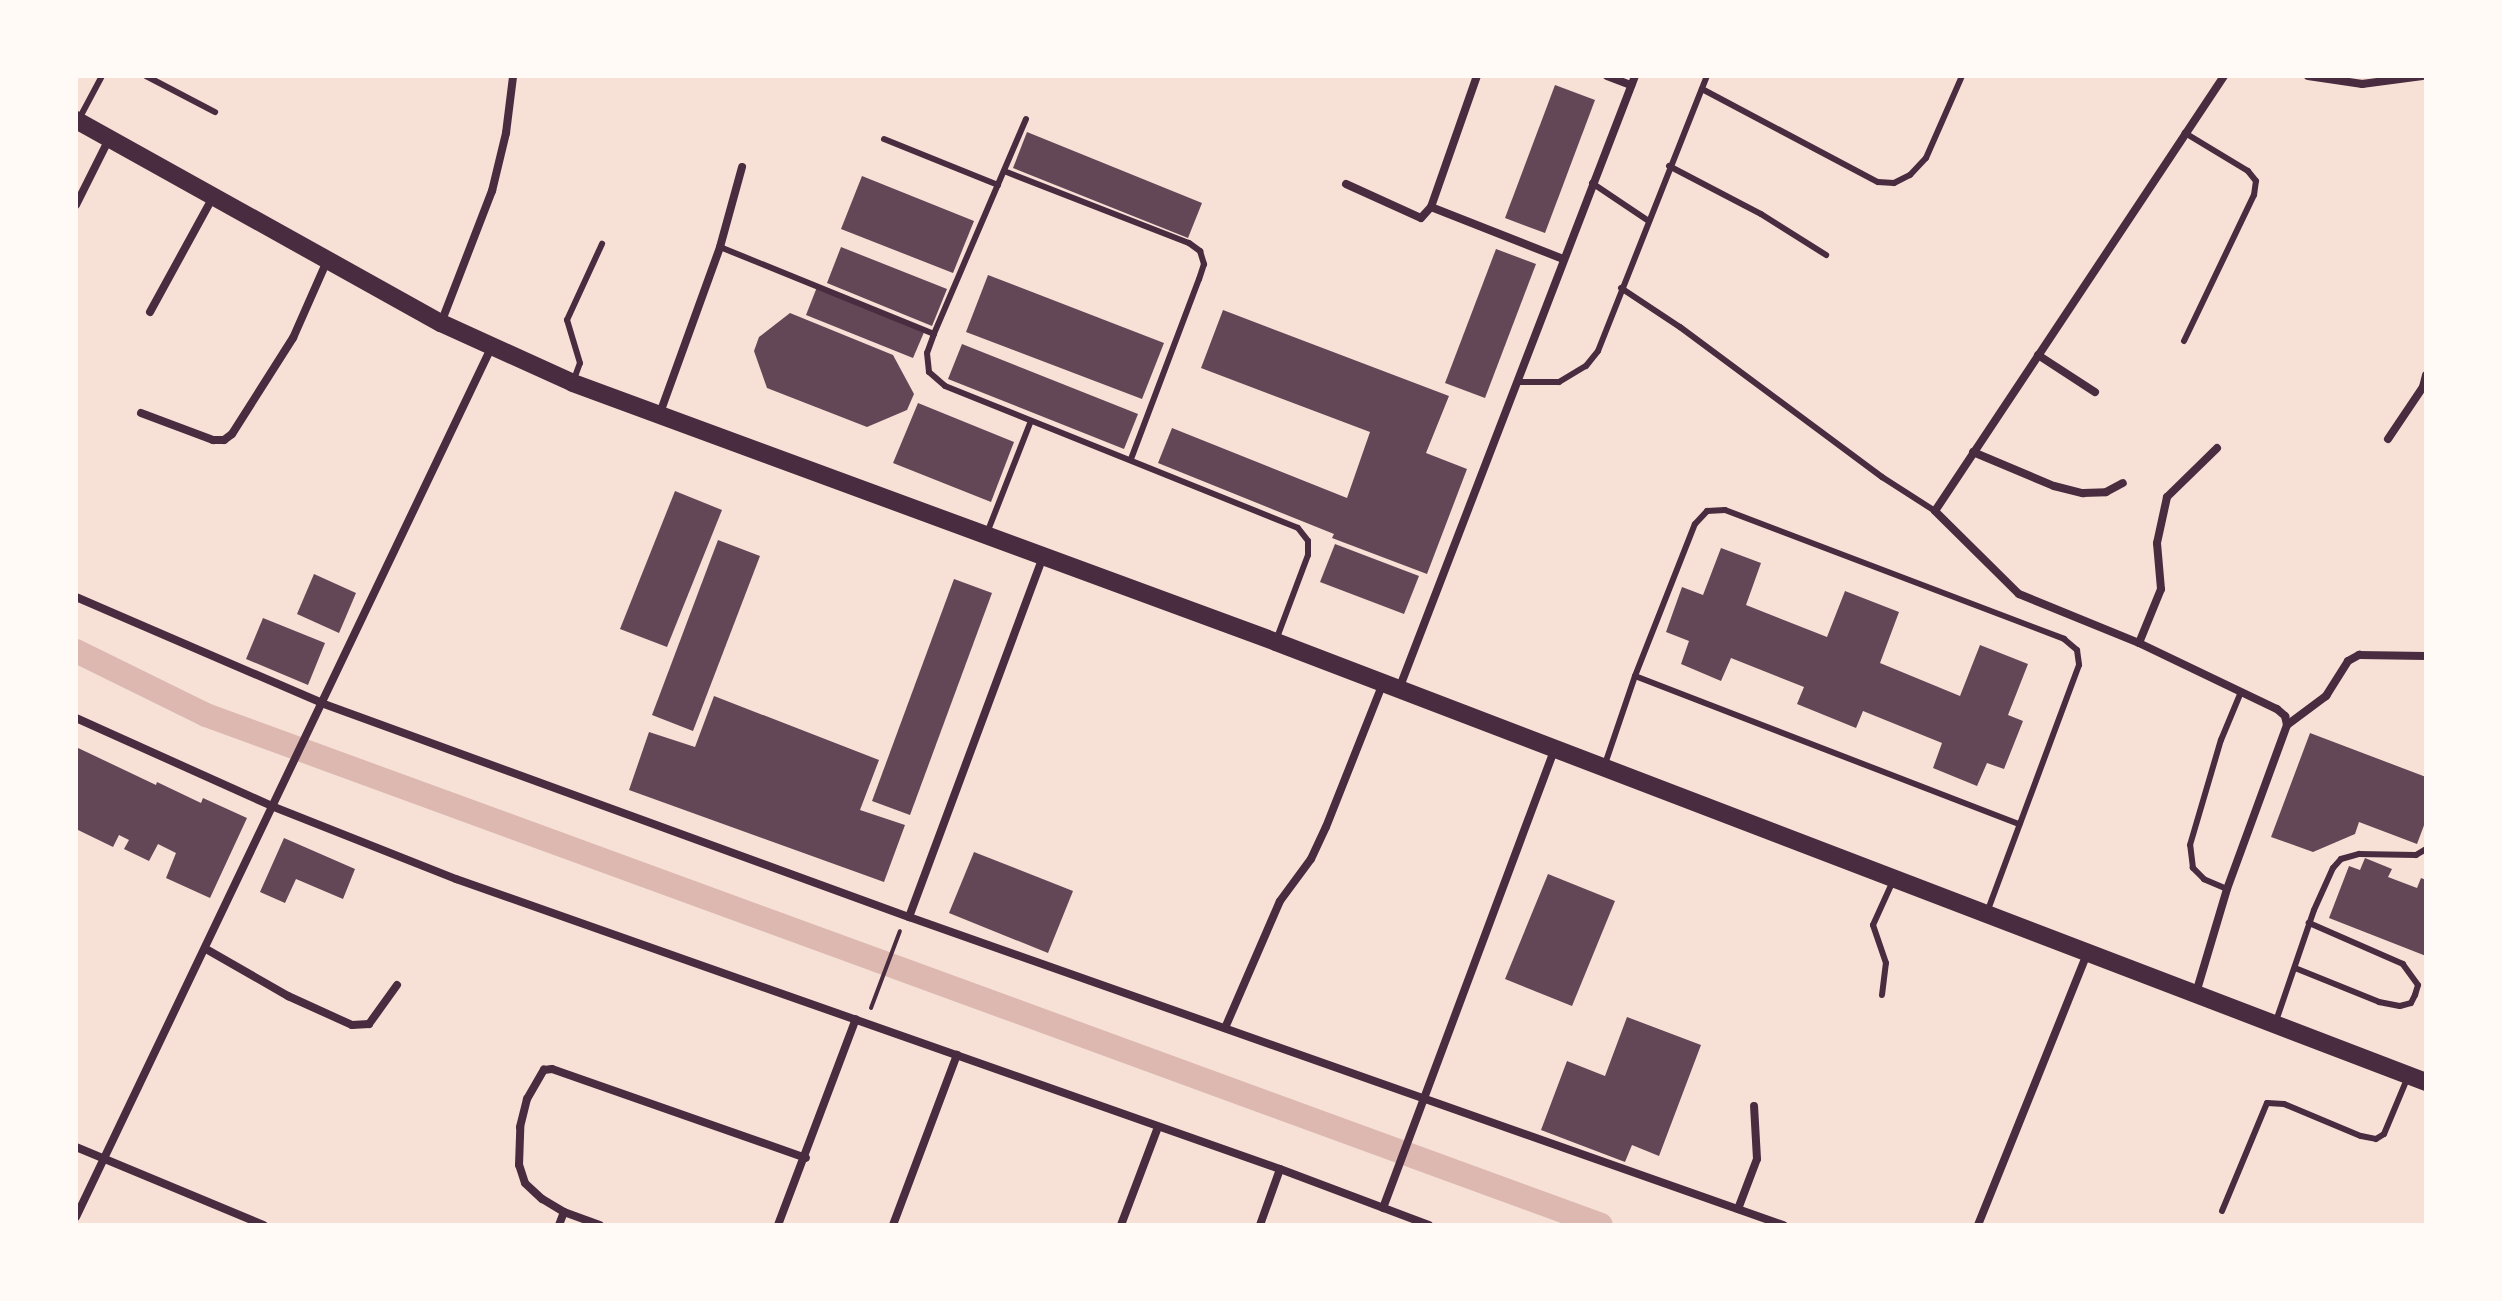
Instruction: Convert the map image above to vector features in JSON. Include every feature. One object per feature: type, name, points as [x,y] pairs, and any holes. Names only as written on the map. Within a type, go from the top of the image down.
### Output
[{"type":"main road","points":[[77,120],[441,323],[573,383],[1276,642],[2417,1079]]},
{"type":"street","points":[[441,323],[492,191],[506,133],[513,76]]},
{"type":"street","points":[[1346,184],[1421,218],[1431,207],[1477,76]]},
{"type":"street","points":[[1225,1028],[1280,901],[1311,859],[1391,687],[1518,382],[1633,80],[1607,76]]},
{"type":"street","points":[[2195,995],[2227,889],[2287,725],[2285,716],[2277,709],[2139,643],[2019,594],[1935,511],[2224,76]]},
{"type":"street","points":[[2308,76],[2362,84],[2422,76]]},
{"type":"street","points":[[76,205],[79,191],[109,138]]},
{"type":"street","points":[[660,414],[720,247],[742,167]]},
{"type":"street","points":[[150,312],[213,197]]},
{"type":"street","points":[[1431,207],[1563,259]]},
{"type":"street","points":[[141,413],[213,440],[224,440],[232,434],[293,338],[328,261]]},
{"type":"street","points":[[76,1217],[324,704],[491,348]]},
{"type":"street","points":[[2038,355],[2095,392]]},
{"type":"street","points":[[2388,439],[2423,387],[2426,375]]},
{"type":"street","points":[[2139,643],[2161,589],[2157,543],[2167,497],[2217,448]]},
{"type":"street","points":[[1973,452],[2054,486],[2083,493],[2106,492],[2123,483]]},
{"type":"street","points":[[909,917],[1044,556]]},
{"type":"street","points":[[76,597],[324,704],[909,917],[1783,1225]]},
{"type":"street","points":[[2287,725],[2326,696],[2348,661],[2359,655],[2426,656]]},
{"type":"street","points":[[76,718],[274,807],[456,879],[1280,1169],[1429,1225]]},
{"type":"street","points":[[1383,1208],[1555,748]]},
{"type":"street","points":[[206,949],[288,996],[352,1025],[369,1024],[397,985]]},
{"type":"street","points":[[1978,1225],[2087,954]]},
{"type":"street","points":[[778,1225],[806,1158],[856,1019]]},
{"type":"street","points":[[893,1225],[957,1055]]},
{"type":"street","points":[[600,1225],[564,1212],[542,1199],[525,1183],[519,1165],[520,1127],[527,1099],[544,1070],[552,1069],[806,1158]]},
{"type":"street","points":[[1738,1209],[1757,1159],[1754,1106]]},
{"type":"street","points":[[1121,1225],[1158,1127]]},
{"type":"street","points":[[76,1147],[263,1225]]},
{"type":"street","points":[[1260,1225],[1280,1169]]},
{"type":"street","points":[[559,1225],[564,1212]]},
{"type":"lane","points":[[77,120],[102,76]]},
{"type":"lane","points":[[146,76],[215,112]]},
{"type":"lane","points":[[1518,382],[1559,382],[1586,366],[1598,351],[1647,220],[1707,76]]},
{"type":"lane","points":[[1702,89],[1878,182],[1894,183],[1910,175],[1926,158],[1962,76]]},
{"type":"lane","points":[[1026,119],[934,334],[927,353],[929,372],[945,386],[1298,528],[1308,541],[1308,555],[1276,642]]},
{"type":"lane","points":[[2184,341],[2254,195],[2256,181],[2248,171],[2185,133]]},
{"type":"lane","points":[[884,139],[998,185]]},
{"type":"lane","points":[[1669,166],[1761,214],[1826,255]]},
{"type":"lane","points":[[1004,171],[1189,243],[1200,251],[1204,264],[1131,459]]},
{"type":"lane","points":[[1592,183],[1647,220]]},
{"type":"lane","points":[[573,383],[580,363],[567,320],[602,244]]},
{"type":"lane","points":[[720,247],[934,334]]},
{"type":"lane","points":[[1621,288],[1680,327],[1882,477],[1935,511]]},
{"type":"lane","points":[[986,536],[1031,421]]},
{"type":"lane","points":[[1604,769],[1635,676],[1695,524],[1707,511],[1725,510],[2064,639],[2077,650],[2079,665],[1986,915]]},
{"type":"lane","points":[[1635,676],[2019,824]]},
{"type":"lane","points":[[2227,889],[2204,879],[2193,868],[2190,845],[2221,740],[2241,692]]},
{"type":"lane","points":[[2275,1025],[2326,877],[2341,859],[2379,852],[2416,855],[2426,849]]},
{"type":"lane","points":[[1882,995],[1886,963],[1873,925],[1894,878]]},
{"type":"lane","points":[[2295,968],[2379,1002],[2400,1006],[2411,1003],[2415,995],[2418,985],[2403,964],[2309,923]]},
{"type":"lane","points":[[2222,1211],[2267,1103],[2284,1104],[2376,1139],[2384,1134],[2417,1079]]},
{"type":"path","points":[[875,996],[892,946]]},
{"type":"building","points":[[1555,85],[1595,100],[1545,233],[1505,218]]},
{"type":"building","points":[[1027,132],[1202,203],[1188,238],[1013,168]]},
{"type":"building","points":[[862,176],[974,221],[953,273],[841,229]]},
{"type":"building","points":[[841,247],[947,289],[932,326],[827,283]]},
{"type":"building","points":[[1496,249],[1536,264],[1485,398],[1445,383]]},
{"type":"building","points":[[988,275],[1164,343],[1142,399],[966,332]]},
{"type":"building","points":[[817,287],[925,330],[913,358],[806,315]]},
{"type":"building","points":[[1223,310],[1449,396],[1426,453],[1467,469],[1427,574],[1332,538],[1334,534],[1158,463],[1172,428],[1347,498],[1370,432],[1201,368]]},
{"type":"building","points":[[790,313],[893,355],[914,394],[907,410],[867,427],[767,388],[754,351],[759,337]]},
{"type":"building","points":[[962,344],[1138,414],[1124,449],[948,379]]},
{"type":"building","points":[[918,403],[1014,442],[991,502],[893,463]]},
{"type":"building","points":[[675,491],[722,510],[667,647],[620,629]]},
{"type":"building","points":[[718,540],[760,556],[693,731],[652,715]]},
{"type":"building","points":[[1335,544],[1419,576],[1404,614],[1320,582]]},
{"type":"building","points":[[1721,548],[1761,563],[1746,605],[1827,637],[1845,591],[1899,612],[1880,663],[1960,696],[1980,645],[2028,664],[2008,715],[2023,721],[2004,769],[1987,763],[1977,786],[1933,768],[1942,743],[1863,711],[1856,728],[1797,704],[1804,687],[1731,658],[1721,681],[1681,664],[1689,641],[1666,632],[1682,587],[1703,595]]},
{"type":"building","points":[[314,574],[356,593],[339,633],[297,614]]},
{"type":"building","points":[[954,579],[992,593],[910,815],[872,801]]},
{"type":"building","points":[[263,618],[325,643],[308,685],[246,659]]},
{"type":"building","points":[[714,696],[879,760],[860,810],[905,825],[884,882],[629,790],[649,732],[695,747]]},
{"type":"building","points":[[2310,733],[2426,777],[2426,820],[2417,844],[2359,822],[2355,834],[2313,852],[2271,837]]},
{"type":"building","points":[[76,747],[156,785],[157,782],[201,803],[203,798],[247,818],[210,898],[166,878],[176,853],[158,844],[149,861],[124,849],[129,840],[119,835],[113,847],[76,829]]},
{"type":"building","points":[[284,838],[355,869],[343,899],[296,879],[285,903],[260,892]]},
{"type":"building","points":[[974,852],[1073,891],[1048,953],[949,913]]},
{"type":"building","points":[[2365,858],[2392,869],[2388,877],[2417,888],[2421,878],[2426,880],[2426,956],[2329,918],[2349,866],[2360,870]]},
{"type":"building","points":[[1548,874],[1615,901],[1572,1006],[1505,979]]},
{"type":"building","points":[[1627,1017],[1701,1045],[1659,1156],[1632,1145],[1625,1162],[1541,1130],[1567,1061],[1605,1076]]},
{"type":"waterway","points":[[76,651],[206,715],[1601,1225]]}]
